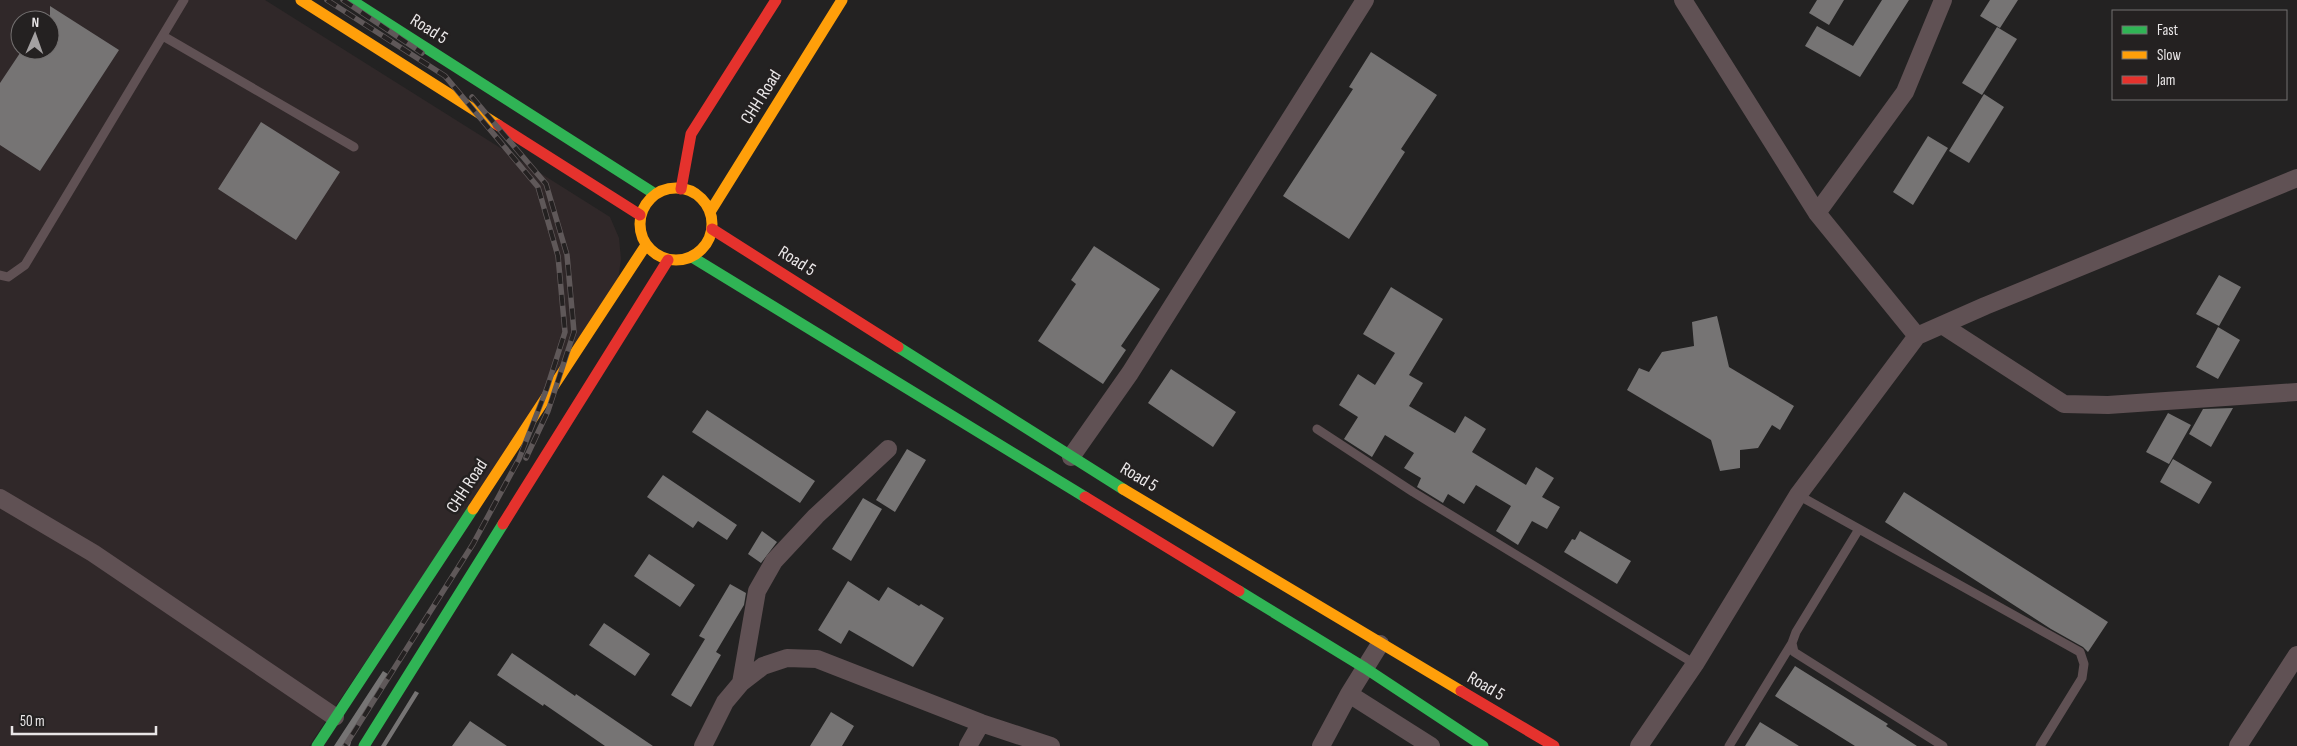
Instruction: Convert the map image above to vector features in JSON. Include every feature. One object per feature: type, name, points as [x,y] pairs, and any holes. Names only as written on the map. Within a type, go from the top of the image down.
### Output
[{"type":"street","points":[[301,0],[640,214]]},
{"type":"street","name":"Road 5","points":[[351,0],[655,194]]},
{"type":"street","points":[[681,189],[691,134],[776,0]]},
{"type":"street","name":"CHH Road","points":[[710,212],[842,0]]},
{"type":"street","points":[[1071,457],[1130,374],[1365,0]]},
{"type":"street","points":[[1682,0],[1817,213],[1917,336]]},
{"type":"street","points":[[1817,213],[1905,92],[1943,0]]},
{"type":"street","points":[[1639,746],[1695,664],[1798,495],[1917,336],[2297,178]]},
{"type":"street","points":[[672,189],[681,189],[699,197],[710,212],[712,228],[702,250],[692,257],[668,260],[656,255],[646,245],[640,230],[640,214],[655,194],[672,189]]},
{"type":"street","name":"Road 5","points":[[712,228],[1071,457],[1380,644],[1554,746]]},
{"type":"street","name":"CHH Road","points":[[317,746],[646,245]]},
{"type":"street","points":[[692,257],[1365,668],[1483,746]]},
{"type":"street","points":[[364,746],[668,260]]},
{"type":"street","points":[[1942,326],[2064,404],[2108,405],[2297,392]]},
{"type":"street","points":[[741,683],[758,591],[774,561],[816,516],[888,449]]},
{"type":"street","points":[[0,498],[93,553],[335,717]]},
{"type":"street","points":[[1321,746],[1349,694],[1380,644]]},
{"type":"street","points":[[2238,746],[2297,655]]},
{"type":"street","points":[[703,746],[725,702],[741,683],[762,666],[787,658],[817,659],[981,723],[1051,746]]},
{"type":"street","points":[[1349,694],[1431,746]]},
{"type":"street","points":[[968,746],[981,723]]},
{"type":"lane","points":[[0,275],[8,277],[25,265],[184,0]]},
{"type":"lane","points":[[162,36],[354,147]]},
{"type":"lane","points":[[1317,429],[1413,492],[1695,664]]},
{"type":"lane","points":[[1798,495],[2080,652],[2084,664],[2082,678],[2040,746]]},
{"type":"lane","points":[[1729,746],[1859,529]]},
{"type":"lane","points":[[1792,643],[1794,652],[1944,746]]},
{"type":"shaded area","points":[[0,0],[265,0],[610,217],[619,238],[621,259],[617,287],[309,746],[0,746]]},
{"type":"building","points":[[1817,0],[1844,0],[1829,25],[1809,13]]},
{"type":"building","points":[[1882,0],[1909,0],[1860,77],[1805,46],[1817,26],[1853,46]]},
{"type":"building","points":[[1990,0],[2018,0],[2000,28],[1980,16]]},
{"type":"building","points":[[60,12],[119,50],[40,171],[0,145],[0,83],[15,60],[60,60]]},
{"type":"building","points":[[1997,27],[2017,39],[1982,95],[1962,83]]},
{"type":"building","points":[[1371,52],[1437,95],[1401,149],[1405,152],[1349,239],[1283,196],[1353,89],[1349,87]]},
{"type":"building","points":[[1984,94],[2004,107],[1969,163],[1949,151]]},
{"type":"building","points":[[261,122],[340,172],[296,240],[218,189]]},
{"type":"building","points":[[1928,136],[1948,148],[1913,205],[1893,192]]},
{"type":"building","points":[[1094,246],[1160,289],[1121,346],[1126,350],[1103,384],[1038,341],[1076,284],[1071,280]]},
{"type":"building","points":[[2219,275],[2241,287],[2219,326],[2196,314]]},
{"type":"building","points":[[1391,287],[1443,319],[1409,375],[1423,383],[1409,406],[1455,433],[1465,416],[1486,429],[1472,452],[1526,485],[1536,467],[1554,478],[1542,497],[1560,507],[1547,529],[1532,521],[1518,545],[1496,531],[1511,506],[1476,485],[1464,504],[1448,494],[1443,503],[1417,487],[1421,478],[1404,468],[1414,453],[1385,435],[1372,457],[1344,439],[1358,417],[1339,405],[1358,374],[1375,385],[1395,353],[1363,334]]},
{"type":"building","points":[[1717,316],[1729,367],[1794,406],[1780,430],[1772,425],[1758,448],[1740,450],[1740,468],[1720,471],[1711,440],[1627,390],[1639,368],[1649,372],[1662,352],[1694,346],[1692,322]]},
{"type":"building","points":[[2218,327],[2240,340],[2218,379],[2196,367]]},
{"type":"building","points":[[1171,369],[1236,412],[1213,447],[1148,403]]},
{"type":"building","points":[[2233,408],[2211,447],[2189,434],[2203,409]]},
{"type":"building","points":[[707,410],[815,481],[800,503],[692,432]]},
{"type":"building","points":[[2168,413],[2191,425],[2169,464],[2146,452]]},
{"type":"building","points":[[907,449],[926,460],[895,512],[876,500]]},
{"type":"building","points":[[2173,459],[2212,482],[2199,504],[2160,482]]},
{"type":"building","points":[[663,475],[737,525],[727,540],[698,521],[693,528],[647,497]]},
{"type":"building","points":[[1904,492],[2108,622],[2088,652],[2083,647],[2051,629],[1885,522]]},
{"type":"building","points":[[863,498],[882,509],[851,561],[832,549]]},
{"type":"building","points":[[762,531],[777,542],[761,563],[748,554]]},
{"type":"building","points":[[1580,531],[1631,561],[1617,584],[1564,552],[1572,539],[1575,540]]},
{"type":"building","points":[[649,554],[695,585],[680,607],[634,576]]},
{"type":"building","points":[[848,581],[879,601],[888,587],[919,606],[921,604],[944,618],[913,667],[849,630],[841,644],[818,630]]},
{"type":"building","points":[[730,584],[746,593],[744,605],[716,652],[721,655],[691,707],[671,695],[705,639],[699,636]]},
{"type":"building","points":[[604,623],[650,654],[635,676],[589,645]]},
{"type":"building","points":[[512,653],[653,746],[605,746],[544,704],[543,706],[497,675]]},
{"type":"building","points":[[1795,666],[1888,724],[1886,726],[1917,746],[1855,746],[1775,696]]},
{"type":"building","points":[[383,671],[391,676],[352,738],[350,746],[334,746]]},
{"type":"building","points":[[415,691],[419,693],[386,746],[381,746]]},
{"type":"building","points":[[831,712],[854,726],[842,746],[810,746]]},
{"type":"building","points":[[470,721],[507,746],[452,746]]},
{"type":"building","points":[[1760,722],[1799,746],[1745,746]]},
{"type":"railway","points":[[327,0],[445,76],[538,187],[558,256],[565,332],[547,388],[519,459],[473,544],[345,746]]},
{"type":"railway","points":[[343,0],[422,53]]},
{"type":"railway","points":[[472,97],[546,184],[567,255],[574,332],[548,411],[526,458]]},
{"type":"traffic: fast","points":[[351,0],[655,194]]},
{"type":"traffic: fast","points":[[692,257],[1085,497]]},
{"type":"traffic: fast","points":[[898,347],[1123,489]]},
{"type":"traffic: fast","points":[[317,746],[473,509]]},
{"type":"traffic: fast","points":[[364,746],[503,524]]},
{"type":"traffic: fast","points":[[1239,591],[1365,668],[1483,746]]},
{"type":"traffic: slow","points":[[301,0],[498,125]]},
{"type":"traffic: slow","points":[[710,212],[842,0]]},
{"type":"traffic: slow","points":[[676,188],[696,194],[706,204],[712,224],[706,244],[696,254],[676,260],[656,254],[646,244],[640,224],[646,204],[656,194],[676,188]]},
{"type":"traffic: slow","points":[[473,509],[646,245]]},
{"type":"traffic: slow","points":[[1123,489],[1461,691]]},
{"type":"traffic: jam","points":[[681,189],[691,134],[776,0]]},
{"type":"traffic: jam","points":[[498,125],[640,215]]},
{"type":"traffic: jam","points":[[712,229],[898,347]]},
{"type":"traffic: jam","points":[[503,524],[668,260]]},
{"type":"traffic: jam","points":[[1085,497],[1239,591]]},
{"type":"traffic: jam","points":[[1461,691],[1554,746]]}]
